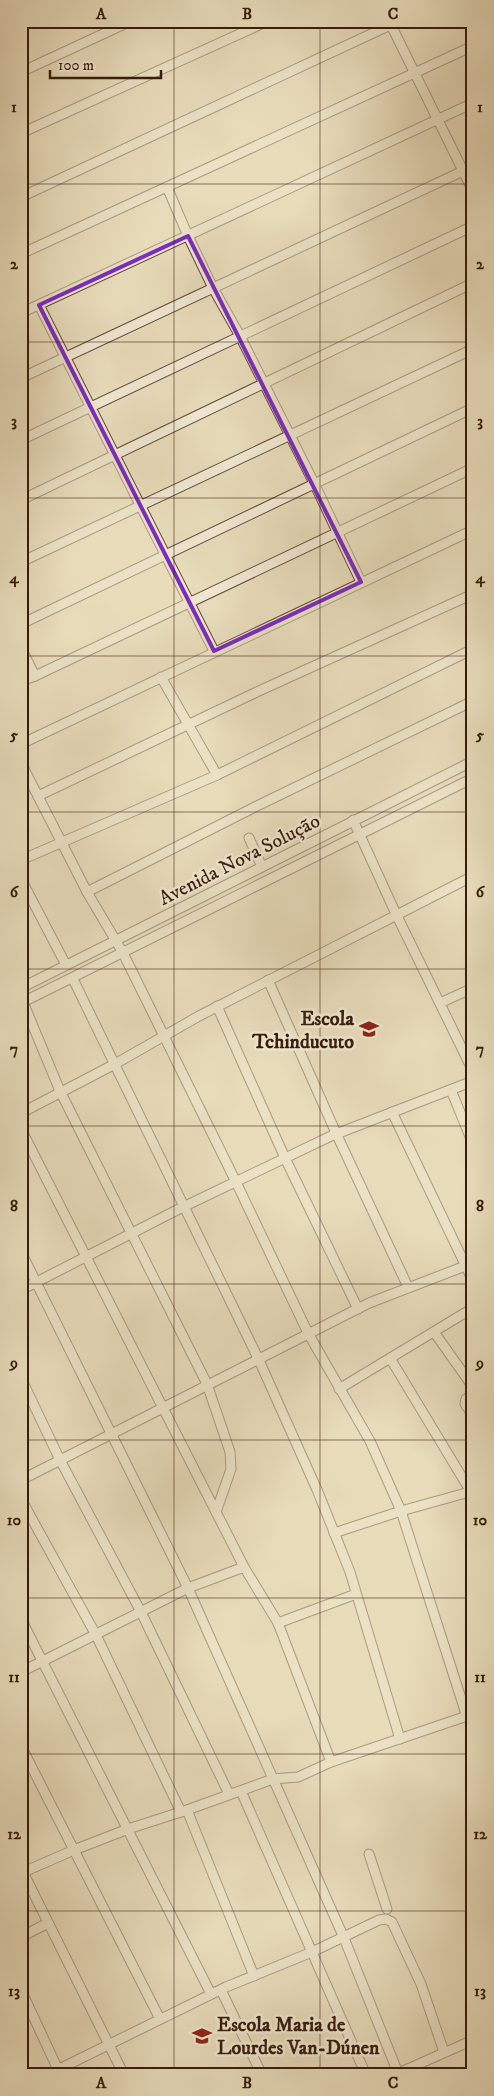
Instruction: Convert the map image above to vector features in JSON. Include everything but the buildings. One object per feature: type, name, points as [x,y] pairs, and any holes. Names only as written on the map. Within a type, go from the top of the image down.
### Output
[{"type":"street","points":[[21,72],[131,21]]},
{"type":"street","points":[[21,133],[268,21]]},
{"type":"street","points":[[21,196],[393,22],[414,72],[473,191]]},
{"type":"street","points":[[21,254],[473,46]]},
{"type":"street","points":[[21,313],[473,103]]},
{"type":"street","points":[[21,378],[463,171]]},
{"type":"street","points":[[168,187],[188,236],[213,288],[240,336],[315,485],[361,582]]},
{"type":"street","points":[[21,440],[473,226]]},
{"type":"street","points":[[21,500],[473,283]]},
{"type":"street","points":[[39,305],[214,651]]},
{"type":"street","points":[[21,562],[473,349]]},
{"type":"street","points":[[21,624],[473,408]]},
{"type":"street","points":[[21,681],[36,676],[189,604],[473,468]]},
{"type":"street","points":[[21,744],[473,530]]},
{"type":"street","points":[[38,796],[473,594]]},
{"type":"street","points":[[21,648],[36,676]]},
{"type":"street","points":[[21,860],[217,775],[473,649]]},
{"type":"street","points":[[161,677],[190,724],[217,775]]},
{"type":"street","points":[[86,892],[473,701]]},
{"type":"street","name":"Avenida Nova Solução","points":[[21,988],[473,761]]},
{"type":"street","points":[[21,763],[86,892],[123,953],[308,1333],[370,1441],[401,1511],[470,1716],[331,1762],[298,1777],[273,1779],[229,1794],[128,1829],[22,1871],[124,2075]]},
{"type":"street","name":"Avenida Nova Solução","points":[[22,1003],[473,778]]},
{"type":"street","points":[[353,820],[396,914],[473,1071]]},
{"type":"street","points":[[249,838],[262,867]]},
{"type":"street","points":[[21,1113],[115,1064],[217,1006],[473,876]]},
{"type":"street","points":[[21,879],[66,965]]},
{"type":"street","points":[[73,979],[258,1358],[318,1492],[356,1594],[400,1740]]},
{"type":"street","points":[[268,980],[336,1134],[408,1286]]},
{"type":"street","points":[[440,1003],[473,988]]},
{"type":"street","points":[[22,1003],[60,1091],[207,1384],[230,1452],[231,1469],[216,1512]]},
{"type":"street","points":[[217,1006],[285,1158],[358,1308]]},
{"type":"street","points":[[21,1290],[87,1258],[185,1206],[336,1134],[473,1081]]},
{"type":"street","points":[[451,1090],[473,1144]]},
{"type":"street","points":[[392,1112],[469,1264],[473,1282]]},
{"type":"street","points":[[21,1129],[244,1567],[278,1623],[331,1762]]},
{"type":"street","points":[[21,1252],[188,1588],[344,1938],[396,2074],[473,2040]]},
{"type":"street","points":[[21,1480],[358,1308],[408,1286],[469,1264]]},
{"type":"street","points":[[339,1389],[473,1308]]},
{"type":"street","points":[[434,1332],[473,1387]]},
{"type":"street","points":[[334,1533],[401,1511],[472,1492],[390,1358]]},
{"type":"street","points":[[21,1378],[60,1460],[141,1612],[229,1794]]},
{"type":"street","points":[[473,1394],[466,1399],[465,1404],[473,1415]]},
{"type":"street","points":[[21,1498],[96,1635],[184,1811],[254,1976]]},
{"type":"street","points":[[21,1672],[188,1588],[244,1567]]},
{"type":"street","points":[[278,1623],[356,1594]]},
{"type":"street","points":[[21,1619],[44,1661],[211,1994]]},
{"type":"street","points":[[21,1746],[160,2019]]},
{"type":"street","points":[[241,1790],[366,2075]]},
{"type":"street","points":[[369,1854],[387,1908]]},
{"type":"street","points":[[47,2075],[59,2072],[109,2044],[211,1994],[344,1938],[379,1920],[386,1919],[392,1922],[421,1984],[444,2052]]},
{"type":"street","points":[[21,1937],[48,1923]]},
{"type":"street","points":[[21,1990],[59,2072]]},
{"type":"street","points":[[221,1990],[262,2075]]},
{"type":"highlighted area","points":[[188,236],[361,582],[214,651],[39,305]]},
{"type":"place","name":"Escola Tchinducuto","points":[[369,1029]]},
{"type":"place","name":"Escola Maria de Lourdes Van-Dúnen","points":[[202,2036]]}]
